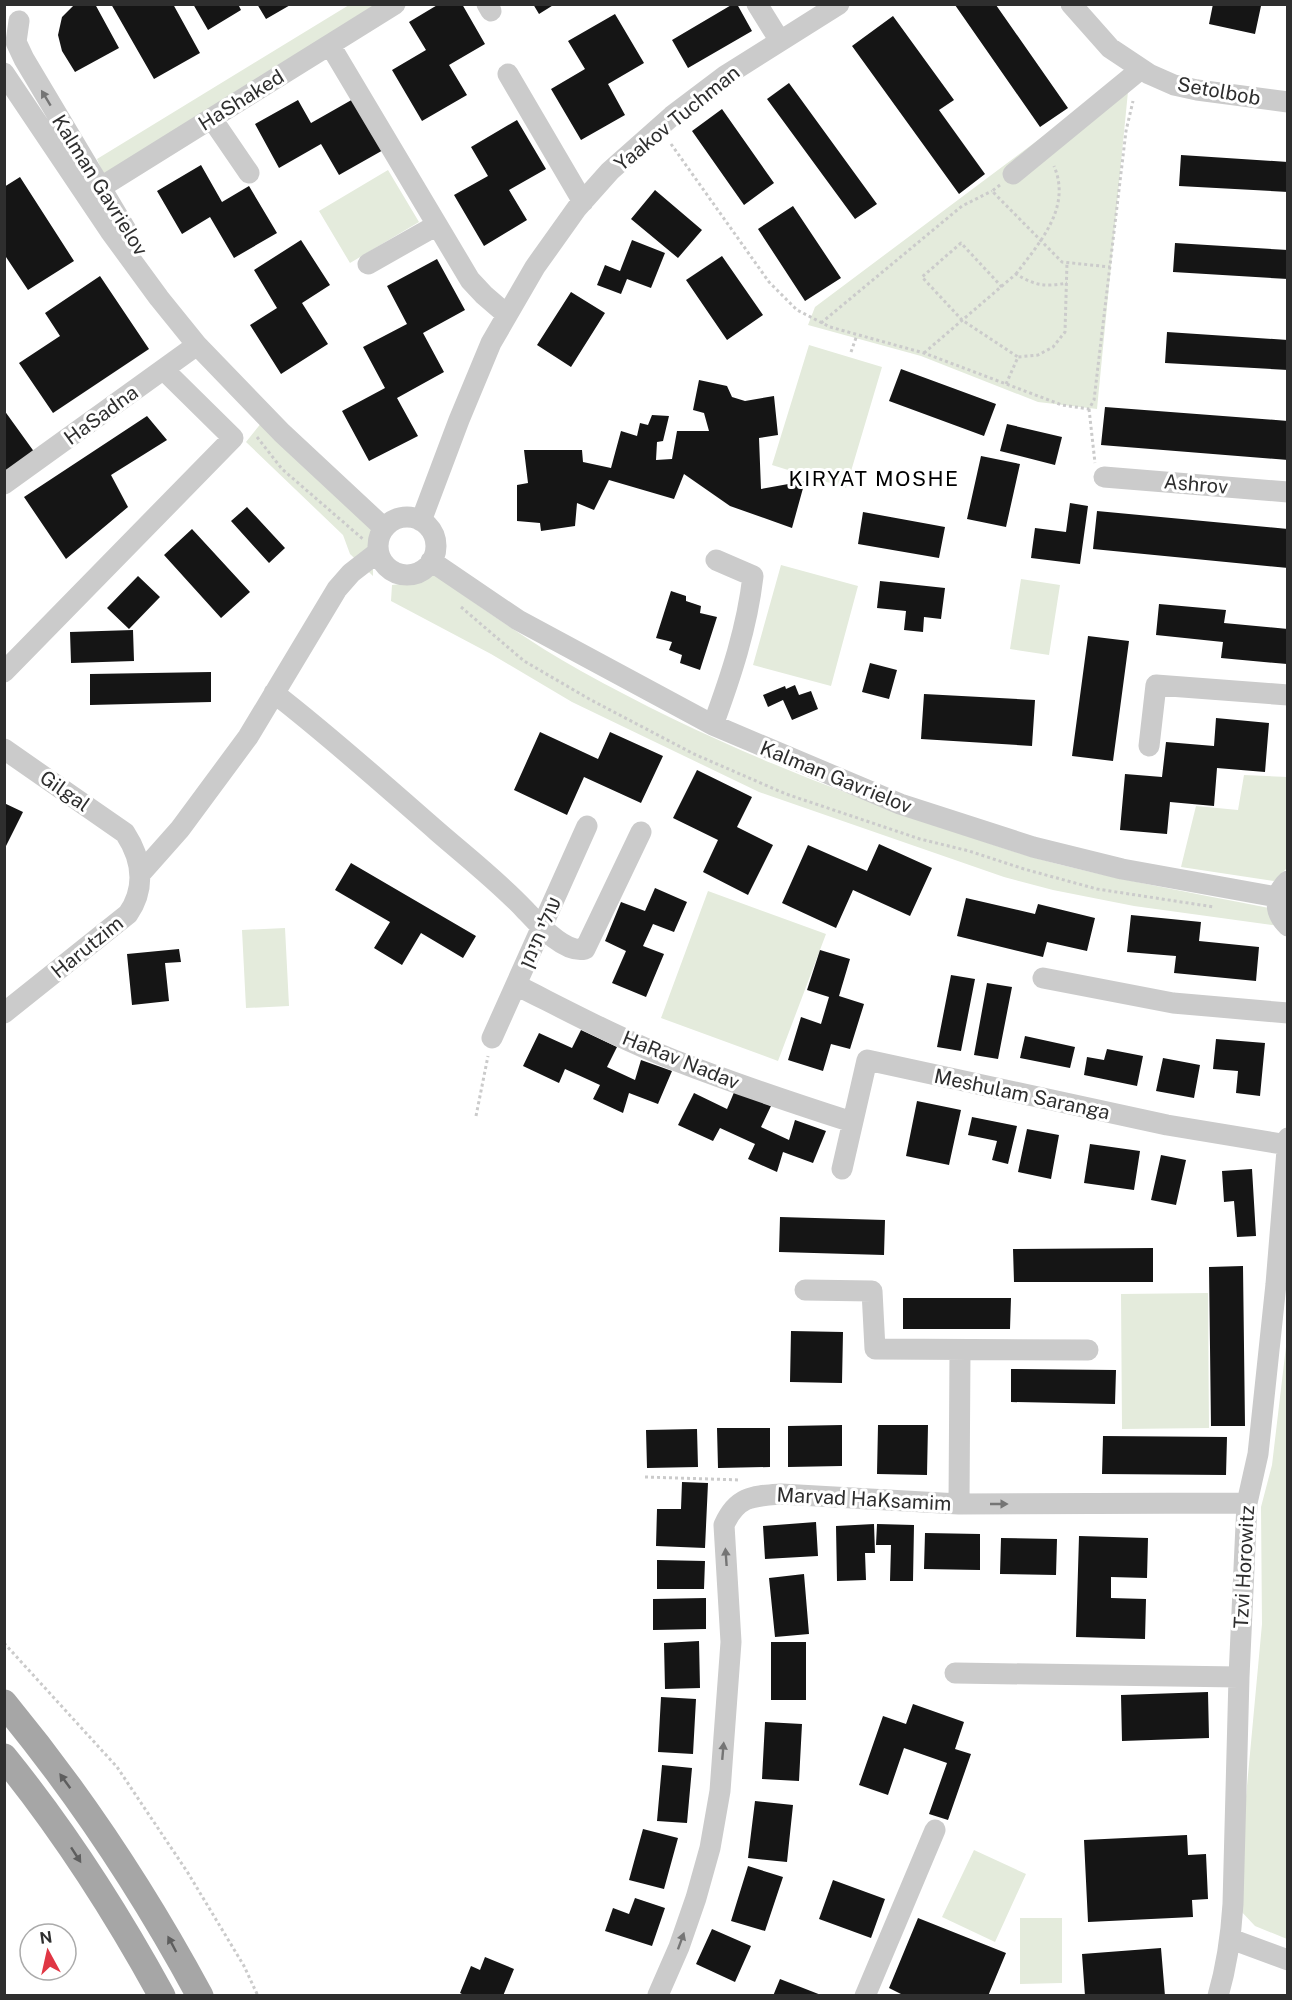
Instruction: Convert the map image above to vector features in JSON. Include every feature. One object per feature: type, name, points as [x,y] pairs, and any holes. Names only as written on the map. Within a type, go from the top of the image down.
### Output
[{"type":"main road","points":[[4,1703],[86,1809],[165,1931],[200,1995]]},
{"type":"main road","points":[[4,1757],[58,1829],[136,1948],[162,1995]]},
{"type":"street","name":"HaShaked","points":[[93,191],[395,4]]},
{"type":"street","points":[[757,4],[780,41]]},
{"type":"street","name":"Yaakov Tuchman","points":[[421,521],[490,343],[555,237],[583,202],[610,171],[660,127],[725,76],[839,4]]},
{"type":"street","name":"Setolbob","points":[[1071,4],[1110,48],[1145,72],[1174,85],[1197,90],[1287,102]]},
{"type":"street","points":[[4,42],[15,32],[19,13]]},
{"type":"street","name":"Kalman Gavrielov","points":[[19,13],[16,42],[24,59],[93,191],[159,298],[197,345],[282,433],[384,528]]},
{"type":"street","points":[[330,45],[470,280],[506,314]]},
{"type":"street","points":[[1013,174],[1145,72]]},
{"type":"street","name":"Kalman Gavrielov","points":[[4,73],[93,191]]},
{"type":"street","points":[[508,74],[583,202]]},
{"type":"street","points":[[212,119],[249,173]]},
{"type":"street","points":[[368,264],[437,225]]},
{"type":"street","name":"HaSadna","points":[[4,484],[197,345]]},
{"type":"street","points":[[4,672],[233,438],[164,370]]},
{"type":"street","name":"Ashrov","points":[[1104,477],[1287,492]]},
{"type":"street","points":[[400,518],[421,521],[429,528],[435,541],[435,551],[431,561],[416,574],[399,574],[387,568],[378,552],[378,541],[384,528],[400,518]]},
{"type":"street","points":[[141,873],[180,829],[248,737],[337,589],[351,573],[378,552]]},
{"type":"street","points":[[712,725],[734,667],[749,611],[753,576],[716,560]]},
{"type":"street","name":"Kalman Gavrielov","points":[[431,561],[518,620],[712,725],[900,804],[1033,847],[1122,868],[1282,889]]},
{"type":"street","points":[[1149,746],[1156,685],[1287,695]]},
{"type":"street","points":[[274,693],[512,896],[542,928],[569,948],[585,949],[641,832]]},
{"type":"street","name":"Gilgal","points":[[4,749],[124,833]]},
{"type":"street","name":"עולי תימן","points":[[492,1038],[587,826]]},
{"type":"street","name":"Harutzim","points":[[4,1013],[128,915],[140,891],[141,873],[134,847],[124,833]]},
{"type":"street","points":[[1282,889],[1277,911],[1287,927]]},
{"type":"street","points":[[1043,978],[1173,1003],[1287,1013]]},
{"type":"street","name":"HaRav Nadav","points":[[516,985],[673,1060],[852,1122]]},
{"type":"street","name":"Meshulam Saranga","points":[[842,1168],[867,1060],[1167,1125],[1287,1145]]},
{"type":"street","name":"Tzvi Horowitz","points":[[1218,1995],[1230,1939],[1247,1503],[1258,1454],[1282,1284],[1287,1138]]},
{"type":"street","points":[[805,1290],[872,1291],[875,1349],[1088,1350]]},
{"type":"street","points":[[959,1504],[960,1350]]},
{"type":"street","name":"Marvad HaKsamim","points":[[659,1995],[696,1898],[710,1848],[720,1791],[731,1642],[724,1525],[729,1514],[744,1499],[781,1494],[959,1504],[1247,1503]]},
{"type":"street","points":[[955,1673],[1239,1677]]},
{"type":"street","points":[[865,1995],[935,1830]]},
{"type":"street","points":[[1230,1939],[1287,1960]]},
{"type":"path","points":[[1104,477],[1095,464],[1089,409],[1094,400],[1126,130],[1136,91],[1145,72]]},
{"type":"path","points":[[660,127],[769,282],[797,310],[820,323],[924,352],[1062,405],[1089,409]]},
{"type":"path","points":[[924,352],[1016,274],[1056,215],[1060,192],[1055,169],[1042,150]]},
{"type":"path","points":[[820,323],[962,206],[992,191],[1013,174]]},
{"type":"path","points":[[992,191],[1062,262],[1110,267]]},
{"type":"path","points":[[1002,286],[961,243],[922,278],[962,320],[1018,357],[1038,355],[1053,347],[1065,332],[1067,262]]},
{"type":"path","points":[[1016,274],[1030,283],[1047,286],[1067,283]]},
{"type":"path","points":[[851,352],[856,334]]},
{"type":"path","points":[[1006,384],[1018,357]]},
{"type":"path","points":[[476,1116],[492,1038]]},
{"type":"path","points":[[4,1643],[117,1767],[188,1873],[244,1966],[258,1995]]},
{"type":"green space","points":[[349,5],[393,5],[107,182],[97,159]]},
{"type":"green space","points":[[1130,71],[1097,409],[1038,402],[921,356],[808,325],[815,307]]},
{"type":"green space","points":[[388,170],[419,222],[350,263],[319,211]]},
{"type":"green space","points":[[809,345],[882,367],[846,488],[772,465]]},
{"type":"green space","points":[[262,422],[373,527],[373,576],[350,554],[343,535],[246,442]]},
{"type":"green space","points":[[781,565],[858,586],[831,686],[753,665]]},
{"type":"green space","points":[[432,573],[524,636],[581,671],[711,737],[800,775],[1028,856],[1118,878],[1269,908],[1280,926],[1134,906],[1053,890],[1004,877],[759,792],[572,702],[491,654],[391,601],[392,585],[417,582]]},
{"type":"green space","points":[[1021,579],[1060,585],[1049,655],[1010,649]]},
{"type":"green space","points":[[1244,775],[1287,777],[1287,868],[1274,881],[1181,867],[1196,806],[1238,810]]},
{"type":"green space","points":[[708,891],[826,934],[778,1061],[661,1018]]},
{"type":"green space","points":[[285,928],[289,1006],[246,1008],[242,930]]},
{"type":"green space","points":[[1208,1293],[1209,1428],[1122,1429],[1121,1294]]},
{"type":"green space","points":[[1287,1338],[1287,1939],[1255,1926],[1239,1909],[1238,1883],[1262,1624],[1261,1507],[1272,1465]]},
{"type":"green space","points":[[974,1850],[1026,1874],[995,1942],[942,1917]]},
{"type":"green space","points":[[1020,1918],[1062,1918],[1062,1983],[1020,1984]]},
{"type":"building","points":[[75,4],[95,4],[119,48],[75,72],[62,51],[58,35],[62,17]]},
{"type":"building","points":[[111,4],[173,4],[200,53],[154,79]]},
{"type":"building","points":[[193,4],[238,4],[241,10],[208,30]]},
{"type":"building","points":[[257,4],[292,4],[266,19]]},
{"type":"building","points":[[439,4],[462,4],[485,44],[449,65],[467,95],[422,121],[392,70],[426,50],[409,22]]},
{"type":"building","points":[[533,4],[555,4],[539,14]]},
{"type":"building","points":[[733,4],[737,4],[752,31],[688,68],[672,40]]},
{"type":"building","points":[[1213,4],[1261,6],[1255,34],[1209,24]]},
{"type":"building","points":[[955,5],[996,5],[1068,108],[1040,127]]},
{"type":"building","points":[[615,14],[644,63],[608,84],[625,115],[581,140],[551,89],[585,69],[568,41]]},
{"type":"building","points":[[893,16],[954,100],[939,110],[985,174],[959,194],[852,46]]},
{"type":"building","points":[[789,83],[877,204],[855,219],[767,99]]},
{"type":"building","points":[[355,98],[385,149],[339,175],[321,144],[279,168],[255,124],[298,100],[311,123]]},
{"type":"building","points":[[722,109],[774,183],[744,205],[692,131]]},
{"type":"building","points":[[517,120],[546,169],[509,190],[527,220],[484,246],[454,195],[488,176],[471,147]]},
{"type":"building","points":[[1181,155],[1288,162],[1288,192],[1179,186]]},
{"type":"building","points":[[201,165],[222,202],[249,186],[277,233],[234,258],[210,217],[182,234],[157,191]]},
{"type":"building","points":[[20,177],[74,261],[28,290],[4,254],[4,187]]},
{"type":"building","points":[[655,190],[702,230],[678,258],[631,219]]},
{"type":"building","points":[[793,206],[841,278],[805,301],[758,229]]},
{"type":"building","points":[[301,240],[330,285],[302,303],[328,344],[281,374],[250,325],[277,308],[254,270]]},
{"type":"building","points":[[632,240],[665,253],[651,288],[627,279],[621,294],[597,285],[605,265],[620,271]]},
{"type":"building","points":[[1175,243],[1288,250],[1288,279],[1173,272]]},
{"type":"building","points":[[722,256],[763,315],[727,340],[686,280]]},
{"type":"building","points":[[437,259],[465,310],[423,333],[444,372],[397,398],[418,436],[369,461],[342,411],[385,388],[363,347],[407,324],[387,286]]},
{"type":"building","points":[[100,276],[149,349],[53,413],[19,363],[60,336],[45,313]]},
{"type":"building","points":[[571,292],[605,313],[571,367],[537,345]]},
{"type":"building","points":[[1167,332],[1288,340],[1288,370],[1165,363]]},
{"type":"building","points":[[901,369],[996,404],[984,436],[889,401]]},
{"type":"building","points":[[699,380],[727,386],[732,397],[745,401],[774,396],[778,435],[759,438],[761,489],[805,481],[792,528],[730,506],[684,474],[674,499],[609,480],[594,510],[577,503],[575,526],[541,531],[540,523],[517,521],[517,485],[528,483],[524,450],[582,450],[583,462],[611,468],[621,431],[637,436],[640,423],[648,425],[652,415],[669,416],[663,441],[657,442],[656,460],[672,459],[677,431],[709,431],[704,413],[693,410]]},
{"type":"building","points":[[1105,407],[1288,421],[1288,460],[1101,445]]},
{"type":"building","points":[[4,410],[35,453],[4,473]]},
{"type":"building","points":[[147,416],[167,440],[111,475],[128,507],[66,559],[24,497]]},
{"type":"building","points":[[1007,424],[1062,437],[1055,465],[1000,451]]},
{"type":"building","points":[[981,456],[1020,464],[1006,527],[967,519]]},
{"type":"building","points":[[1070,503],[1088,506],[1080,564],[1031,558],[1035,528],[1066,532]]},
{"type":"building","points":[[247,507],[285,548],[269,563],[231,521]]},
{"type":"building","points":[[1097,511],[1288,529],[1288,568],[1093,549]]},
{"type":"building","points":[[863,512],[945,527],[939,558],[858,544]]},
{"type":"building","points":[[192,529],[250,592],[221,618],[164,555]]},
{"type":"building","points":[[138,576],[160,597],[129,629],[107,608]]},
{"type":"building","points":[[880,581],[945,588],[941,619],[924,617],[923,632],[904,630],[906,611],[877,608]]},
{"type":"building","points":[[671,591],[686,596],[686,601],[701,606],[700,613],[717,617],[700,670],[680,663],[682,655],[669,650],[672,642],[656,638]]},
{"type":"building","points":[[1159,604],[1226,610],[1224,623],[1288,629],[1287,664],[1221,658],[1223,642],[1156,635]]},
{"type":"building","points":[[133,630],[134,661],[71,663],[70,632]]},
{"type":"building","points":[[1088,636],[1129,641],[1113,761],[1072,756]]},
{"type":"building","points":[[870,663],[897,670],[889,699],[862,692]]},
{"type":"building","points":[[211,672],[211,702],[90,705],[90,674]]},
{"type":"building","points":[[795,685],[799,695],[811,691],[818,709],[792,720],[783,700],[768,707],[763,695],[785,686],[786,689]]},
{"type":"building","points":[[924,694],[1035,700],[1032,746],[921,739]]},
{"type":"building","points":[[1216,718],[1269,723],[1265,772],[1217,768],[1214,806],[1170,802],[1167,834],[1120,830],[1125,774],[1162,777],[1166,742],[1214,746]]},
{"type":"building","points":[[540,732],[598,759],[610,732],[663,756],[641,803],[584,777],[567,815],[514,790]]},
{"type":"building","points":[[697,770],[752,797],[737,827],[773,845],[748,895],[703,872],[718,840],[673,818]]},
{"type":"building","points":[[4,803],[23,812],[4,850]]},
{"type":"building","points":[[879,844],[932,868],[910,916],[853,890],[836,928],[782,903],[808,845],[867,871]]},
{"type":"building","points":[[351,863],[476,936],[463,958],[421,933],[402,965],[374,948],[390,922],[335,890]]},
{"type":"building","points":[[655,888],[687,902],[674,932],[653,924],[643,946],[664,954],[646,997],[612,983],[626,951],[605,941],[621,902],[645,911]]},
{"type":"building","points":[[966,898],[1035,914],[1038,904],[1095,918],[1087,951],[1047,942],[1043,957],[957,936]]},
{"type":"building","points":[[1131,915],[1201,922],[1199,941],[1259,947],[1256,981],[1174,973],[1176,956],[1127,952]]},
{"type":"building","points":[[179,949],[181,962],[165,963],[169,1001],[132,1005],[127,954]]},
{"type":"building","points":[[820,950],[850,959],[839,996],[864,1004],[850,1049],[831,1044],[823,1071],[788,1060],[801,1017],[821,1024],[829,997],[807,990]]},
{"type":"building","points":[[951,975],[975,979],[961,1051],[937,1047]]},
{"type":"building","points":[[987,983],[1012,987],[998,1059],[974,1055]]},
{"type":"building","points":[[581,1030],[617,1047],[607,1067],[635,1080],[641,1060],[672,1071],[658,1104],[629,1093],[623,1113],[593,1099],[600,1085],[565,1069],[559,1083],[523,1066],[539,1033],[572,1048]]},
{"type":"building","points":[[1025,1036],[1075,1047],[1070,1068],[1020,1058]]},
{"type":"building","points":[[1216,1039],[1265,1043],[1260,1096],[1236,1093],[1238,1071],[1213,1069]]},
{"type":"building","points":[[1107,1049],[1143,1056],[1137,1086],[1084,1075],[1087,1057],[1104,1060]]},
{"type":"building","points":[[1163,1058],[1200,1065],[1194,1098],[1156,1091]]},
{"type":"building","points":[[735,1090],[771,1106],[761,1127],[789,1140],[795,1120],[826,1131],[813,1163],[783,1152],[777,1172],[748,1159],[755,1144],[720,1128],[713,1141],[678,1125],[694,1093],[727,1109]]},
{"type":"building","points":[[917,1101],[961,1110],[949,1165],[906,1156]]},
{"type":"building","points":[[972,1117],[1017,1126],[1008,1164],[992,1160],[997,1141],[968,1135]]},
{"type":"building","points":[[1027,1129],[1059,1135],[1051,1179],[1018,1172]]},
{"type":"building","points":[[1090,1144],[1140,1151],[1134,1190],[1084,1183]]},
{"type":"building","points":[[1161,1155],[1186,1160],[1176,1205],[1151,1200]]},
{"type":"building","points":[[1252,1169],[1256,1236],[1237,1237],[1234,1201],[1224,1202],[1222,1171]]},
{"type":"building","points":[[780,1217],[885,1220],[884,1255],[779,1252]]},
{"type":"building","points":[[1153,1248],[1153,1282],[1014,1282],[1013,1249]]},
{"type":"building","points":[[1243,1266],[1245,1426],[1211,1426],[1209,1267]]},
{"type":"building","points":[[903,1298],[1011,1298],[1010,1329],[903,1329]]},
{"type":"building","points":[[791,1331],[843,1332],[842,1383],[790,1382]]},
{"type":"building","points":[[1011,1369],[1116,1370],[1115,1404],[1011,1402]]},
{"type":"building","points":[[842,1425],[842,1466],[788,1467],[788,1426]]},
{"type":"building","points":[[878,1425],[928,1425],[927,1475],[877,1474]]},
{"type":"building","points":[[717,1428],[770,1428],[770,1467],[718,1468]]},
{"type":"building","points":[[697,1429],[698,1467],[647,1468],[646,1430]]},
{"type":"building","points":[[1103,1436],[1227,1437],[1226,1475],[1102,1474]]},
{"type":"building","points":[[682,1482],[708,1483],[705,1548],[656,1546],[657,1509],[681,1509]]},
{"type":"building","points":[[816,1522],[818,1556],[765,1559],[763,1526]]},
{"type":"building","points":[[874,1524],[875,1553],[865,1553],[866,1580],[837,1581],[836,1526]]},
{"type":"building","points":[[877,1524],[914,1525],[913,1581],[890,1581],[891,1545],[876,1545]]},
{"type":"building","points":[[925,1533],[980,1534],[980,1570],[924,1569]]},
{"type":"building","points":[[1079,1536],[1148,1538],[1147,1578],[1111,1577],[1111,1598],[1146,1599],[1145,1639],[1076,1637]]},
{"type":"building","points":[[1001,1538],[1057,1539],[1056,1575],[1000,1574]]},
{"type":"building","points":[[657,1560],[705,1561],[704,1589],[657,1589]]},
{"type":"building","points":[[804,1574],[809,1634],[775,1637],[769,1578]]},
{"type":"building","points":[[706,1598],[706,1629],[653,1630],[653,1599]]},
{"type":"building","points":[[699,1641],[700,1688],[665,1689],[664,1643]]},
{"type":"building","points":[[771,1642],[806,1642],[806,1700],[771,1700]]},
{"type":"building","points":[[1208,1692],[1209,1738],[1122,1741],[1121,1695]]},
{"type":"building","points":[[661,1697],[696,1699],[693,1754],[658,1752]]},
{"type":"building","points":[[913,1704],[964,1722],[955,1749],[971,1754],[948,1820],[929,1814],[947,1763],[904,1748],[888,1795],[859,1785],[883,1716],[906,1724]]},
{"type":"building","points":[[765,1722],[802,1724],[799,1781],[762,1779]]},
{"type":"building","points":[[662,1765],[692,1768],[687,1823],[657,1821]]},
{"type":"building","points":[[755,1801],[793,1805],[787,1862],[748,1858]]},
{"type":"building","points":[[643,1829],[678,1838],[664,1889],[629,1880]]},
{"type":"building","points":[[1187,1835],[1188,1855],[1206,1854],[1208,1899],[1192,1900],[1193,1917],[1088,1922],[1084,1840]]},
{"type":"building","points":[[748,1866],[783,1877],[765,1931],[731,1921]]},
{"type":"building","points":[[833,1880],[885,1899],[871,1938],[819,1919]]},
{"type":"building","points":[[635,1898],[665,1908],[652,1946],[605,1931],[613,1908],[629,1914]]},
{"type":"building","points":[[918,1918],[1006,1953],[988,1996],[905,1996],[889,1988]]},
{"type":"building","points":[[712,1929],[751,1946],[735,1982],[696,1964]]},
{"type":"building","points":[[1161,1948],[1165,1996],[1085,1996],[1082,1954]]},
{"type":"building","points":[[485,1957],[514,1969],[503,1996],[466,1996],[460,1993],[471,1966],[480,1970]]},
{"type":"building","points":[[780,1979],[821,1995],[821,1996],[773,1996]]},
{"type":"district","name":"KIRYAT MOSHE","points":[[874,478]]}]
